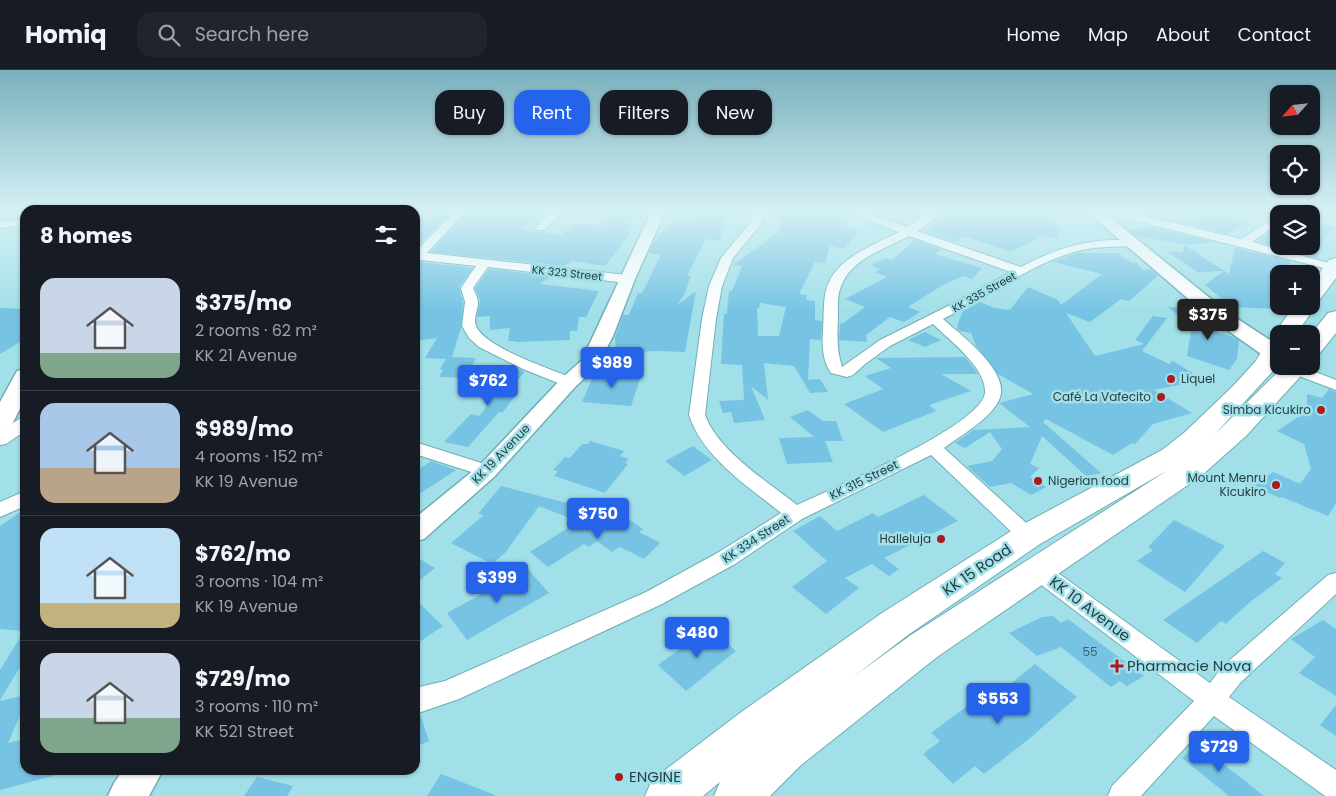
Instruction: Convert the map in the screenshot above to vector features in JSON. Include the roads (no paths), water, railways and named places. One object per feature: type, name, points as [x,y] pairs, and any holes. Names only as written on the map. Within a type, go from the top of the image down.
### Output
[{"type":"highway","points":[[1320,286],[1335,266]]},
{"type":"highway","name":"KK 15 Road","points":[[1320,330],[1336,318]]},
{"type":"highway","name":"KK 15 Road","points":[[668,796],[754,727],[895,624],[1033,554],[1191,469],[1223,442],[1273,375]]},
{"type":"highway","name":"KK 15 Road","points":[[737,796],[785,752],[924,646],[1033,554]]},
{"type":"main road","points":[[1133,244],[1220,316],[1270,344]]},
{"type":"main road","points":[[0,426],[20,386]]},
{"type":"street","points":[[420,253],[429,244]]},
{"type":"street","name":"KK 19 Avenue","points":[[420,528],[487,471],[568,382],[590,364],[643,244]]},
{"type":"street","name":"KK 334 Street","points":[[420,700],[450,691],[654,598],[727,558],[795,514],[708,438],[697,415],[714,291],[723,264],[738,244]]},
{"type":"street","name":"KK 335 Street","points":[[887,244],[855,260],[841,271],[833,288],[829,341],[831,358],[836,370],[847,372],[869,353],[897,334],[935,319],[1021,271],[1078,247],[1120,244]]},
{"type":"street","points":[[940,244],[1021,271]]},
{"type":"street","points":[[1247,244],[1335,266]]},
{"type":"street","name":"KK 323 Street","points":[[420,257],[627,279]]},
{"type":"street","points":[[484,264],[467,288],[471,299],[468,318],[470,328],[477,340],[500,353],[568,382]]},
{"type":"street","name":"KK 315 Street","points":[[795,514],[933,447],[990,403],[993,388],[990,375],[982,363],[935,319]]},
{"type":"street","points":[[1320,374],[1336,385]]},
{"type":"street","points":[[0,440],[20,426]]},
{"type":"street","name":"KK 10 Avenue","points":[[933,447],[1033,554],[1212,700],[1336,787]]},
{"type":"street","points":[[420,450],[487,471]]},
{"type":"street","points":[[0,510],[20,500]]},
{"type":"street","points":[[1122,796],[1212,700],[1232,674],[1336,582]]},
{"type":"street","points":[[127,796],[142,775]]},
{"type":"place","name":"Liquel","points":[[1171,379]]},
{"type":"place","name":"Café La Vafecito","points":[[1161,397]]},
{"type":"place","name":"Simba Kicukiro","points":[[1321,410]]},
{"type":"place","name":"Nigerian food","points":[[1038,481]]},
{"type":"place","name":"Mount Menru Kicukiro","points":[[1276,485]]},
{"type":"place","name":"Halleluja","points":[[941,539]]},
{"type":"place","name":"Pharmacie Nova","points":[[1117,666]]},
{"type":"place","name":"ENGINE","points":[[619,777]]}]
